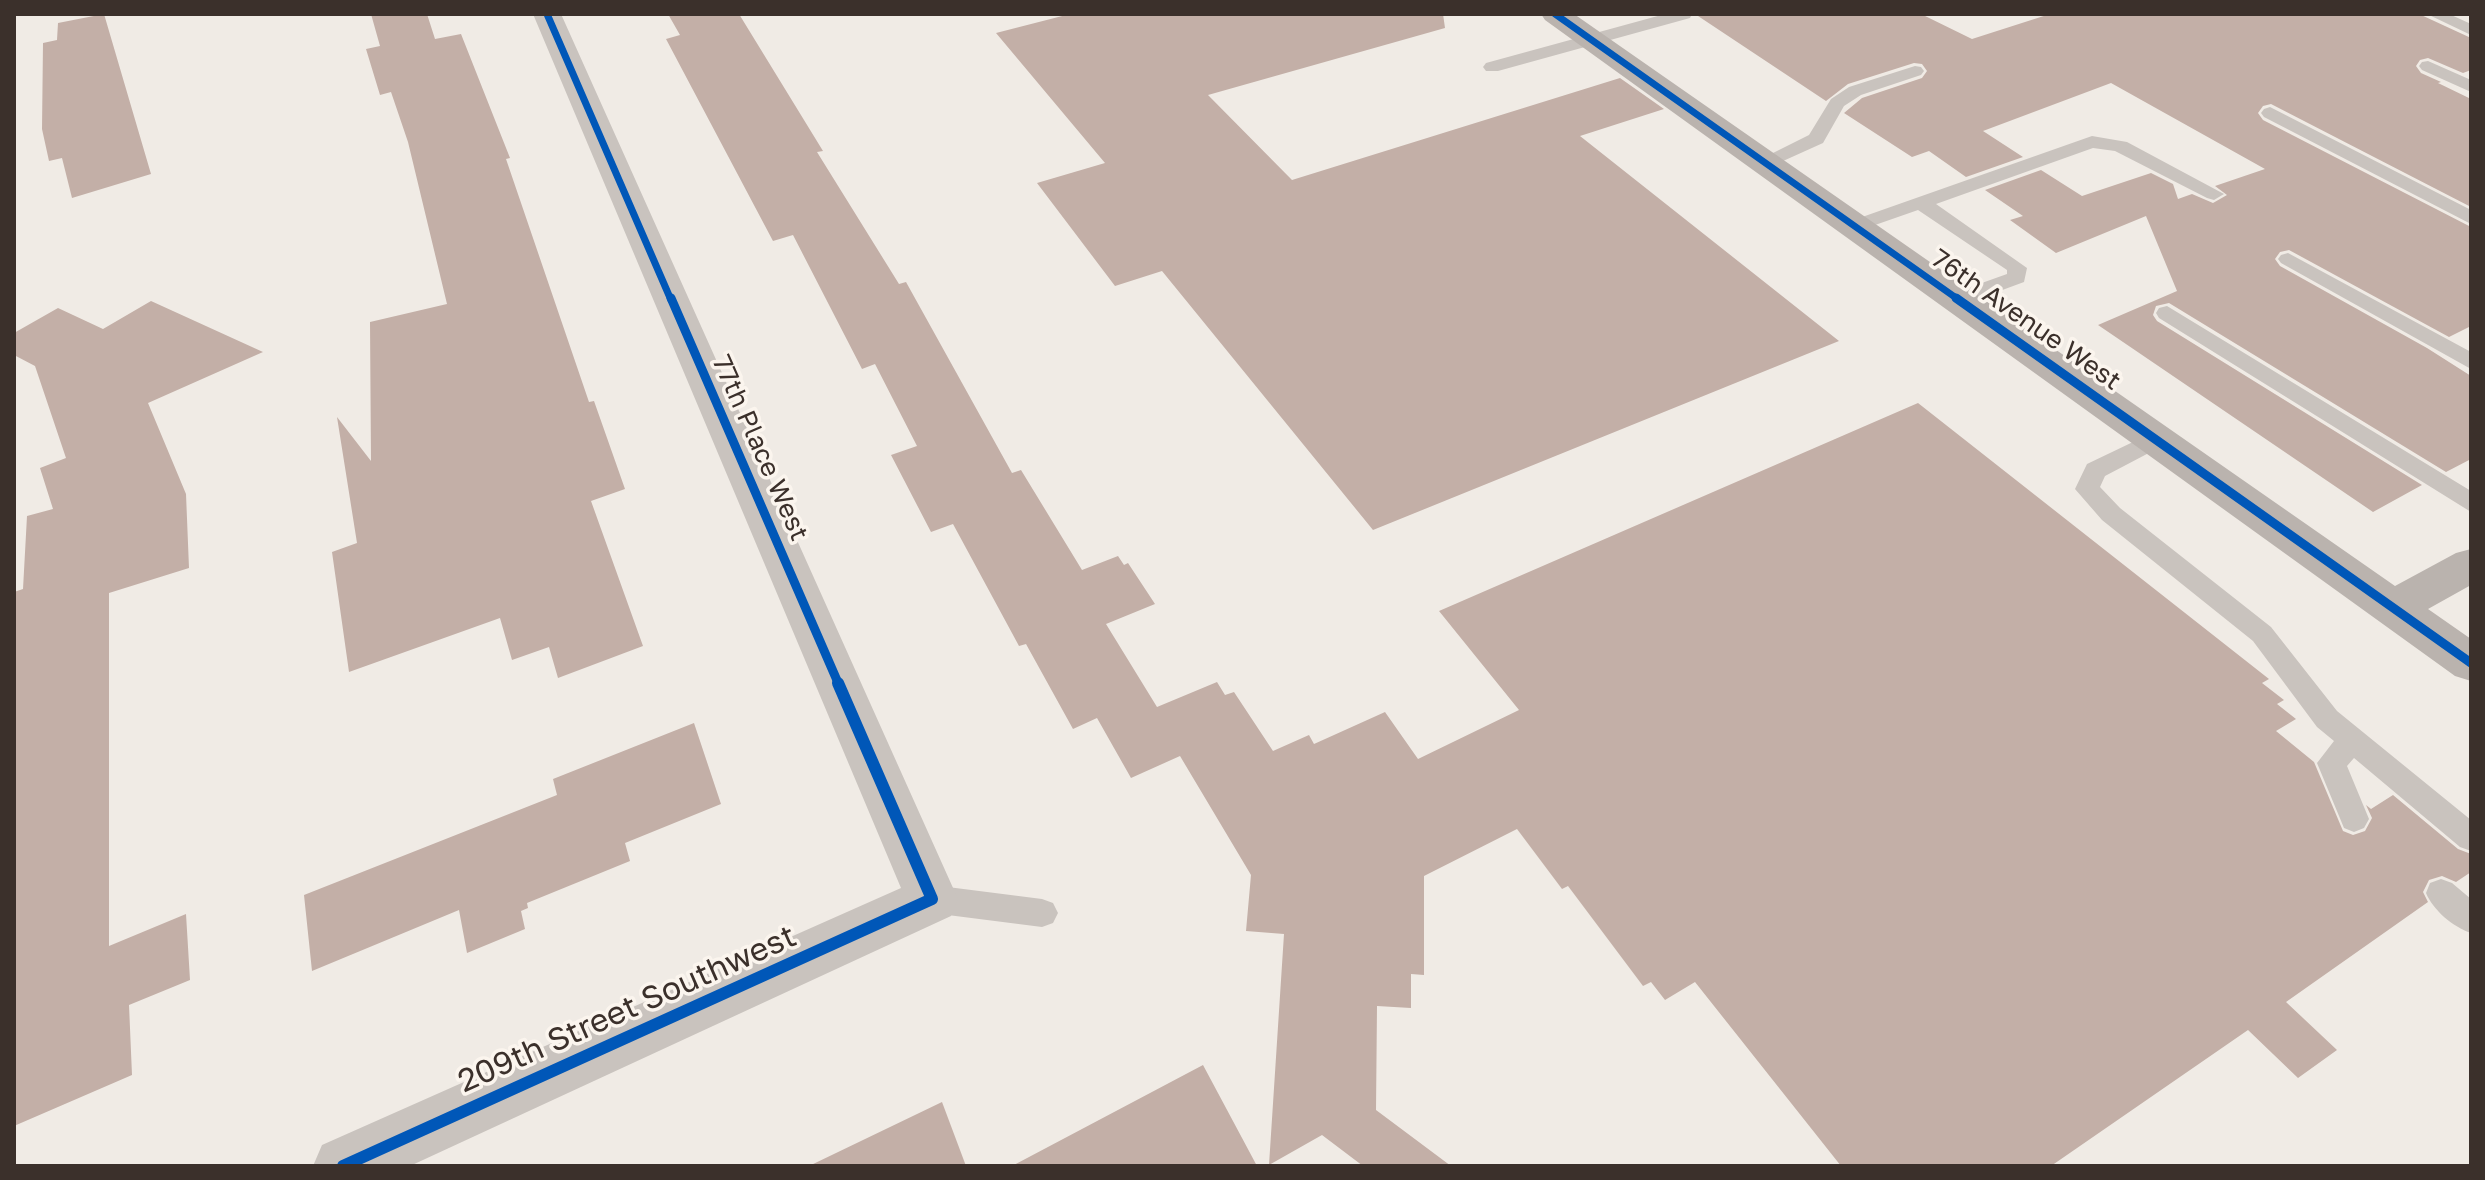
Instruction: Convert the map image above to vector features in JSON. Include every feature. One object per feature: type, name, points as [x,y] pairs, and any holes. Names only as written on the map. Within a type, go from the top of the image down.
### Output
[{"type":"street","name":"77th Place West","points":[[547,14],[932,899]]},
{"type":"street","name":"76th Avenue West","points":[[1555,14],[2471,663]]},
{"type":"street","points":[[2393,608],[2471,565]]},
{"type":"street","name":"209th Street Southwest","points":[[343,1166],[932,899]]},
{"type":"lane","points":[[1492,67],[1684,14]]},
{"type":"lane","points":[[2435,14],[2471,30]]},
{"type":"lane","points":[[2428,66],[2471,87]]},
{"type":"lane","points":[[1765,162],[1816,139],[1837,103],[1855,91],[1915,71]]},
{"type":"lane","points":[[2270,113],[2471,218]]},
{"type":"lane","points":[[1855,226],[2092,142],[2120,146],[2214,194]]},
{"type":"lane","points":[[1921,203],[2017,268],[2017,277],[1959,299]]},
{"type":"lane","points":[[2288,259],[2471,362]]},
{"type":"lane","points":[[2167,313],[2471,503]]},
{"type":"lane","points":[[2156,439],[2096,470],[2087,489],[2111,514],[2262,634],[2327,719],[2471,838]]},
{"type":"lane","points":[[2353,741],[2331,763],[2354,819]]},
{"type":"lane","points":[[2441,893],[2471,919]]},
{"type":"lane","points":[[932,899],[1042,913]]},
{"type":"building","points":[[104,14],[151,174],[72,198],[62,158],[49,161],[42,129],[43,43],[57,40],[58,23]]},
{"type":"building","points":[[371,14],[427,14],[435,39],[461,34],[510,158],[506,159],[589,402],[594,401],[625,489],[591,501],[643,646],[558,678],[549,647],[512,660],[500,618],[349,672],[332,552],[357,543],[337,417],[371,461],[370,322],[447,304],[408,142],[391,92],[380,95],[366,49],[380,46]]},
{"type":"building","points":[[668,14],[739,14],[823,151],[817,152],[899,284],[906,282],[1012,473],[1021,470],[1082,570],[1118,556],[1124,565],[1128,563],[1155,604],[1106,624],[1157,707],[1217,682],[1225,695],[1234,692],[1273,751],[1309,735],[1314,744],[1385,712],[1418,759],[1519,710],[1439,611],[1918,403],[2269,679],[2262,683],[2284,700],[2277,704],[2296,719],[2276,731],[2314,762],[2343,831],[2353,835],[2365,831],[2372,818],[2366,805],[2371,809],[2393,795],[2458,849],[2471,854],[2471,872],[2456,882],[2442,876],[2429,880],[2423,892],[2428,902],[2286,1002],[2337,1050],[2298,1078],[2248,1030],[2051,1166],[1841,1166],[1695,982],[1665,1000],[1651,982],[1643,986],[1568,886],[1562,889],[1517,829],[1424,876],[1424,975],[1411,974],[1411,1008],[1377,1006],[1376,1110],[1451,1166],[1363,1166],[1322,1135],[1269,1165],[1284,934],[1246,931],[1251,875],[1180,756],[1131,778],[1097,718],[1073,729],[1026,644],[1019,646],[953,524],[931,532],[891,455],[917,446],[875,364],[862,369],[793,235],[773,241],[666,39],[680,35]]},
{"type":"building","points":[[1070,14],[1443,14],[1445,28],[1208,95],[1292,180],[1620,78],[1664,109],[1580,136],[1839,341],[1373,530],[1162,271],[1115,286],[1037,183],[1105,163],[996,33]]},
{"type":"building","points":[[1695,14],[1921,14],[1972,39],[2050,14],[2419,14],[2471,38],[2471,70],[2463,73],[2428,58],[2420,60],[2416,66],[2421,73],[2471,99],[2471,207],[2271,104],[2263,106],[2258,113],[2263,120],[2471,227],[2471,326],[2449,337],[2289,250],[2280,252],[2275,259],[2280,266],[2471,376],[2471,459],[2446,472],[2169,303],[2156,306],[2153,315],[2157,321],[2422,485],[2373,512],[2098,325],[2177,291],[2146,216],[2056,253],[2010,220],[2023,216],[1985,190],[2041,170],[2082,196],[2151,173],[2173,184],[2178,199],[2192,194],[2213,203],[2227,195],[2215,186],[2265,169],[2111,83],[1983,131],[2023,157],[1966,177],[1929,151],[1912,157],[1844,113],[1862,98],[1922,78],[1927,71],[1922,64],[1914,63],[1848,84],[1826,101]]},
{"type":"building","points":[[151,301],[263,352],[148,403],[186,494],[189,568],[109,593],[109,946],[186,914],[190,980],[129,1005],[132,1075],[14,1126],[14,592],[23,589],[27,516],[53,509],[40,468],[66,458],[35,366],[14,355],[14,333],[58,308],[103,329]]},
{"type":"building","points":[[694,723],[721,804],[625,843],[630,861],[527,903],[528,908],[521,911],[525,929],[467,953],[459,910],[312,971],[304,895],[557,795],[553,779]]},
{"type":"building","points":[[1203,1065],[1257,1166],[1012,1166]]},
{"type":"building","points":[[942,1102],[966,1166],[809,1166]]},
{"type":"cycle path","points":[[343,1166],[932,899],[547,14]]},
{"type":"cycle path","points":[[1555,14],[2471,663]]}]
